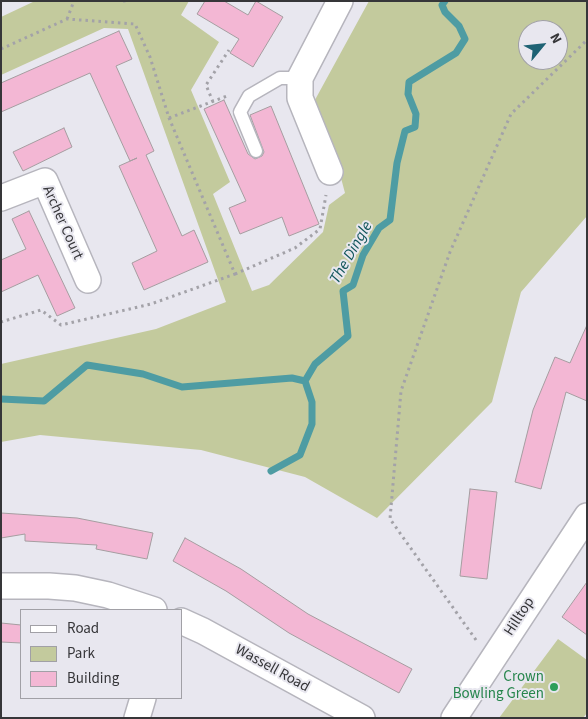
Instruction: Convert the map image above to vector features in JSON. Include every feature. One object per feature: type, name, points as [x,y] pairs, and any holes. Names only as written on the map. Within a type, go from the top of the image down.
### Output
[{"type":"street","points":[[330,172],[300,98],[300,78],[340,1]]},
{"type":"street","name":"Archer Court","points":[[1,198],[44,181],[88,280]]},
{"type":"street","name":"Hilltop","points":[[454,718],[587,516]]},
{"type":"street","points":[[1,586],[75,588],[108,595],[151,609]]},
{"type":"street","name":"Wassell Road","points":[[182,622],[203,631],[362,718]]},
{"type":"street","points":[[137,718],[144,699]]},
{"type":"lane","points":[[256,151],[240,112],[249,96],[280,78],[300,78]]},
{"type":"path","points":[[67,19],[74,1]]},
{"type":"path","points":[[1,49],[67,19],[135,24],[150,57],[168,118],[235,274]]},
{"type":"path","points":[[491,661],[390,519],[401,391],[450,252],[511,114],[587,40]]},
{"type":"path","points":[[213,102],[206,85],[229,50]]},
{"type":"path","points":[[168,118],[240,92],[249,96]]},
{"type":"path","points":[[1,322],[41,310],[61,325],[151,304],[235,274],[295,248],[320,229],[330,172]]},
{"type":"green space","points":[[35,1],[189,1],[181,15],[219,42],[191,90],[230,182],[213,194],[252,291],[269,285],[323,232],[329,205],[345,193],[337,163],[310,109],[369,1],[587,1],[587,216],[521,292],[492,402],[377,518],[305,477],[201,450],[40,435],[1,442],[1,364],[156,329],[226,302],[128,29],[104,28],[1,75],[1,17]]},
{"type":"green space","name":"Crown Bowling Green","points":[[558,639],[587,660],[587,713],[583,718],[499,718]]},
{"type":"building","points":[[205,1],[224,1],[248,15],[256,1],[283,17],[253,67],[230,53],[239,39],[197,14]]},
{"type":"building","points":[[119,31],[132,59],[116,66],[154,151],[146,155],[182,236],[194,230],[208,262],[144,290],[132,263],[157,251],[119,166],[137,158],[130,161],[90,73],[1,112],[1,83]]},
{"type":"building","points":[[224,100],[248,154],[255,159],[262,156],[264,152],[250,115],[271,106],[319,224],[289,236],[282,217],[240,234],[229,208],[246,201],[204,109]]},
{"type":"building","points":[[64,128],[72,147],[23,171],[13,152]]},
{"type":"building","points":[[29,211],[75,308],[57,316],[38,275],[1,292],[1,260],[26,249],[12,219]]},
{"type":"building","points":[[587,325],[587,401],[566,392],[541,489],[515,482],[533,410],[555,357],[570,363]]},
{"type":"building","points":[[470,489],[497,492],[487,579],[460,576]]},
{"type":"building","points":[[1,513],[77,518],[153,533],[147,559],[96,549],[97,545],[25,541],[25,534],[1,538]]},
{"type":"building","points":[[185,538],[241,569],[308,614],[412,669],[399,693],[289,633],[226,591],[173,561]]},
{"type":"building","points":[[587,582],[587,635],[562,617]]},
{"type":"building","points":[[1,623],[20,625],[20,643],[1,642]]},
{"type":"waterway","name":"The Dingle","points":[[1,399],[44,401],[87,365],[143,374],[182,387],[292,378],[305,381],[315,364],[348,336],[343,291],[353,285],[363,255],[379,228],[390,220],[397,163],[405,131],[415,127],[416,114],[408,94],[409,82],[456,53],[465,39],[459,26],[445,12],[442,5],[445,1]]},
{"type":"waterway","points":[[271,471],[300,455],[312,424],[312,402],[305,381]]},
{"type":"place","name":"Crown Bowling Green","points":[[554,687]]}]
